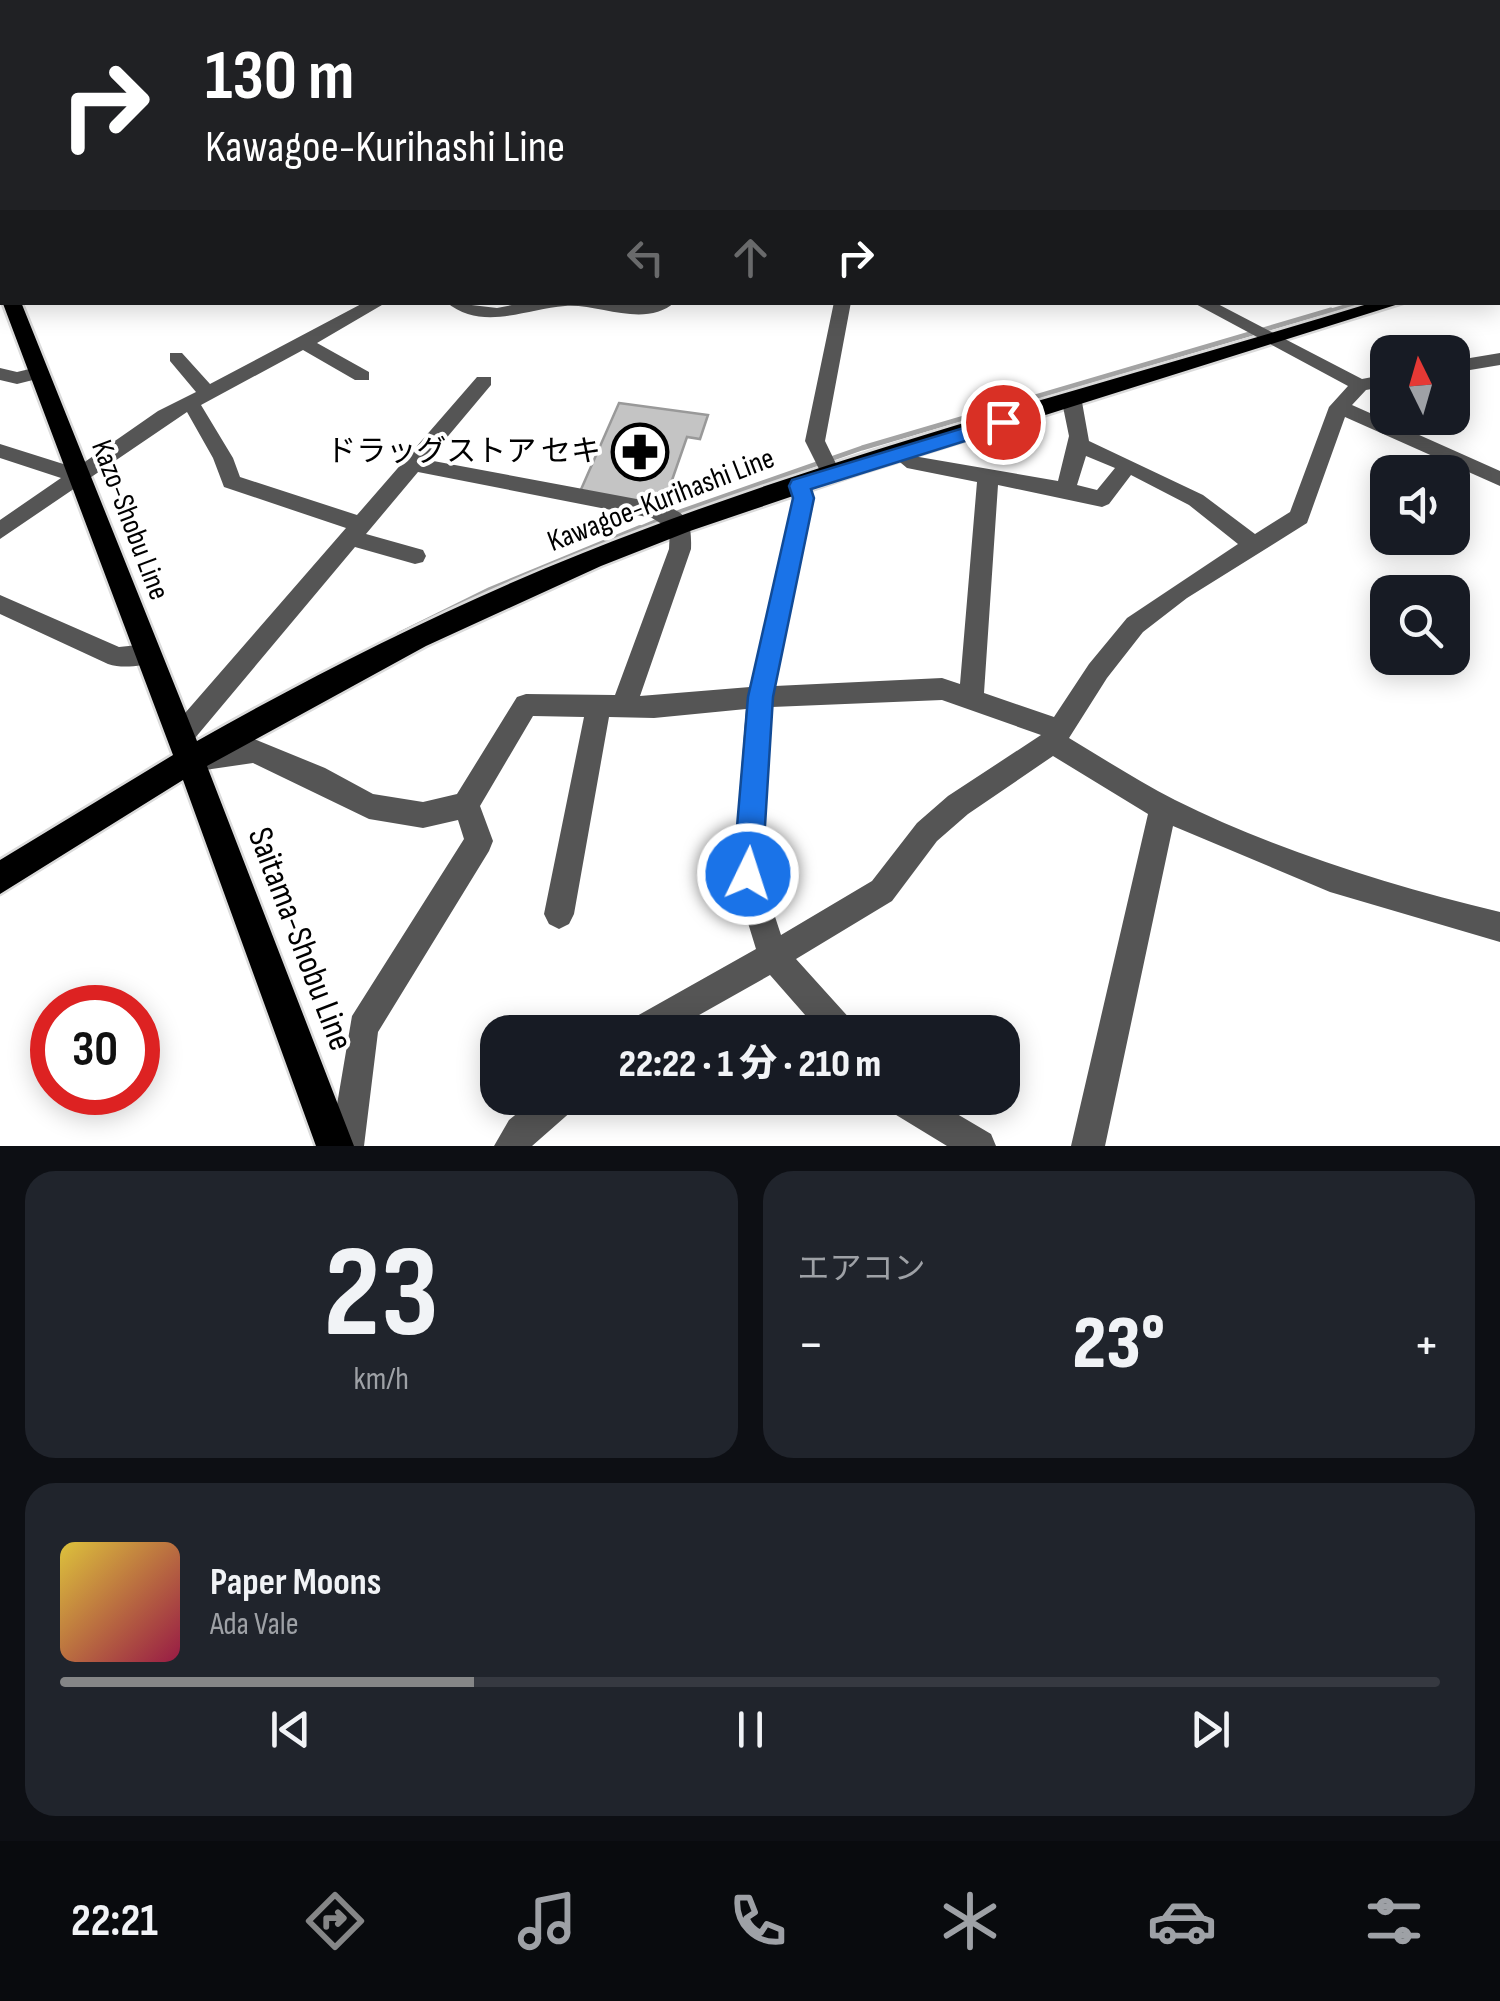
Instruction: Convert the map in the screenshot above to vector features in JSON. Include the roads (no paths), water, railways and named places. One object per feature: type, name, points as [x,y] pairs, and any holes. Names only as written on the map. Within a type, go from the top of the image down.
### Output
[{"type":"main road","name":"Kazo-Shobu Line","points":[[12,305],[185,748]]},
{"type":"main road","name":"Kawagoe-Kurihashi Line","points":[[0,878],[185,748],[426,635],[681,525],[899,453],[1386,305]]},
{"type":"main road","name":"Saitama-Shobu Line","points":[[185,748],[336,1146]]},
{"type":"street","points":[[342,305],[356,314]]},
{"type":"street","points":[[0,531],[199,398],[374,305]]},
{"type":"street","points":[[460,305],[483,316],[544,305]]},
{"type":"street","points":[[603,305],[651,310],[661,305]]},
{"type":"street","points":[[832,474],[816,441],[843,305]]},
{"type":"street","points":[[1205,305],[1360,385]]},
{"type":"street","points":[[306,344],[362,376]]},
{"type":"street","points":[[176,357],[199,398],[231,482],[415,556]]},
{"type":"street","points":[[1470,364],[1500,359]]},
{"type":"street","points":[[0,374],[17,378],[38,373]]},
{"type":"street","points":[[185,748],[354,531],[484,382]]},
{"type":"street","points":[[669,1015],[863,905],[882,890],[927,832],[958,805],[1056,736],[1098,671],[1135,625],[1179,592],[1299,517],[1338,407],[1360,385],[1370,383]]},
{"type":"street","points":[[1065,490],[1081,446],[1072,402]]},
{"type":"street","points":[[1338,407],[1500,479]]},
{"type":"street","points":[[1081,446],[1196,500],[1254,545]]},
{"type":"street","points":[[0,451],[78,476]]},
{"type":"street","points":[[899,453],[914,464],[1102,499],[1128,465]]},
{"type":"street","points":[[411,464],[658,511],[681,525],[680,549],[611,705],[559,914]]},
{"type":"street","points":[[971,699],[988,478]]},
{"type":"street","points":[[799,486],[804,498],[760,697],[748,874],[773,956],[826,1015]]},
{"type":"street","points":[[0,604],[117,656],[148,654]]},
{"type":"street","points":[[185,748],[254,751],[316,777],[370,806],[423,815],[466,805],[526,705],[654,707],[760,697],[942,689],[1056,736],[1163,808],[1271,858],[1397,903],[1500,927]]},
{"type":"street","points":[[347,1146],[363,1027],[479,841],[466,805]]},
{"type":"street","points":[[1088,1146],[1163,808]]},
{"type":"street","points":[[511,1146],[540,1115]]},
{"type":"street","points":[[928,1115],[980,1146]]},
{"type":"waterway","points":[[1323,313],[1350,305]]},
{"type":"waterway","points":[[674,514],[862,448],[1331,310]]},
{"type":"waterway","points":[[634,531],[662,519]]},
{"type":"waterway","points":[[399,635],[490,590],[640,528]]},
{"type":"place","name":"ドラッグストア セキ","points":[[640,452]]}]
